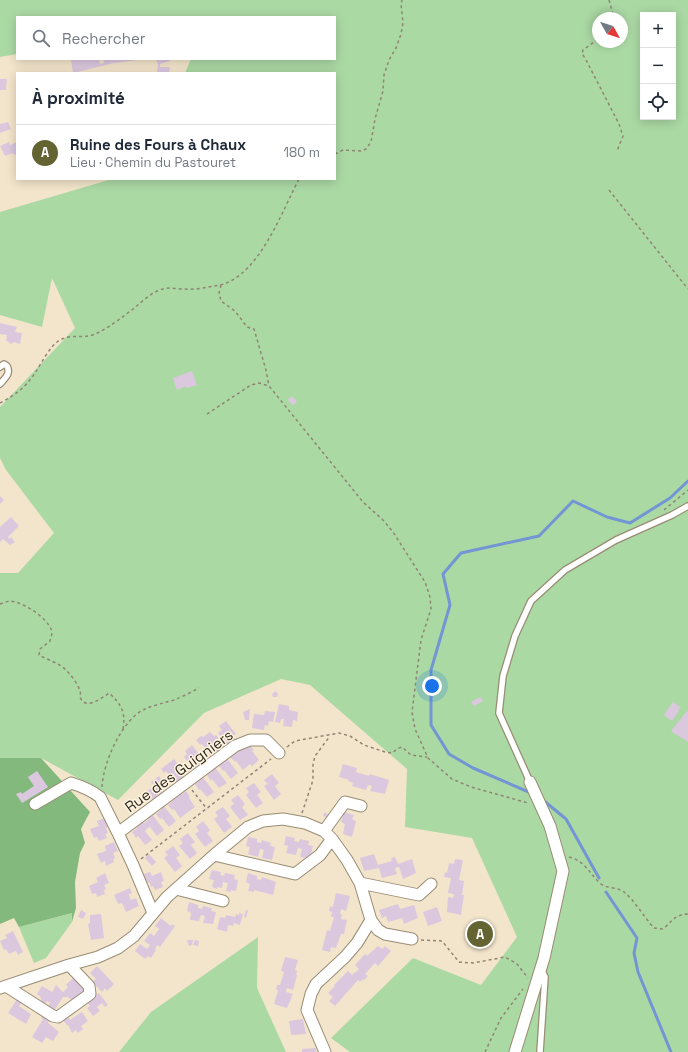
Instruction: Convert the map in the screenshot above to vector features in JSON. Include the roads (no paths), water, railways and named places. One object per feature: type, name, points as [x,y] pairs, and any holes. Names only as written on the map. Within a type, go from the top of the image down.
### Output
[{"type":"street","name":"Rue des Guigniers","points":[[118,833],[235,746],[250,740],[266,740],[279,753]]},
{"type":"street","points":[[515,1052],[533,984],[541,969],[563,871],[550,826],[530,782]]},
{"type":"street","name":"Rue des Guigniers","points":[[35,804],[71,783],[95,792],[103,801],[133,865],[153,913]]},
{"type":"street","points":[[214,855],[295,874],[320,855],[328,835],[345,802],[361,806]]},
{"type":"street","points":[[3,987],[98,957],[118,948],[134,936],[176,889],[214,855],[248,827],[263,820],[283,819],[305,823],[328,835],[347,860],[360,883],[371,920],[378,930],[385,934],[412,939]]},
{"type":"street","points":[[360,883],[419,895],[431,884]]},
{"type":"street","points":[[176,889],[223,901]]},
{"type":"street","points":[[325,1052],[307,1010],[311,994],[316,984],[345,957],[357,943],[371,920]]},
{"type":"street","points":[[3,987],[53,1016],[58,1017],[90,994],[90,986],[69,965]]},
{"type":"lane","points":[[0,367],[4,364],[8,366],[9,370],[8,375],[0,384]]},
{"type":"lane","points":[[530,782],[499,713],[503,676],[515,636],[531,601],[565,570],[616,540],[672,515],[688,506]]},
{"type":"lane","points":[[540,1052],[545,977],[541,969]]},
{"type":"waterway","points":[[531,793],[473,768],[449,754],[431,725],[431,670],[450,605],[443,574],[461,553],[539,536],[573,501],[607,517],[630,523],[670,498],[688,481]]},
{"type":"waterway","points":[[543,800],[566,819],[599,878]]},
{"type":"waterway","points":[[606,892],[637,938],[634,953],[638,972],[671,1052]]},
{"type":"place","name":"Ruine des Fours à Chaux","points":[[480,934]]}]
